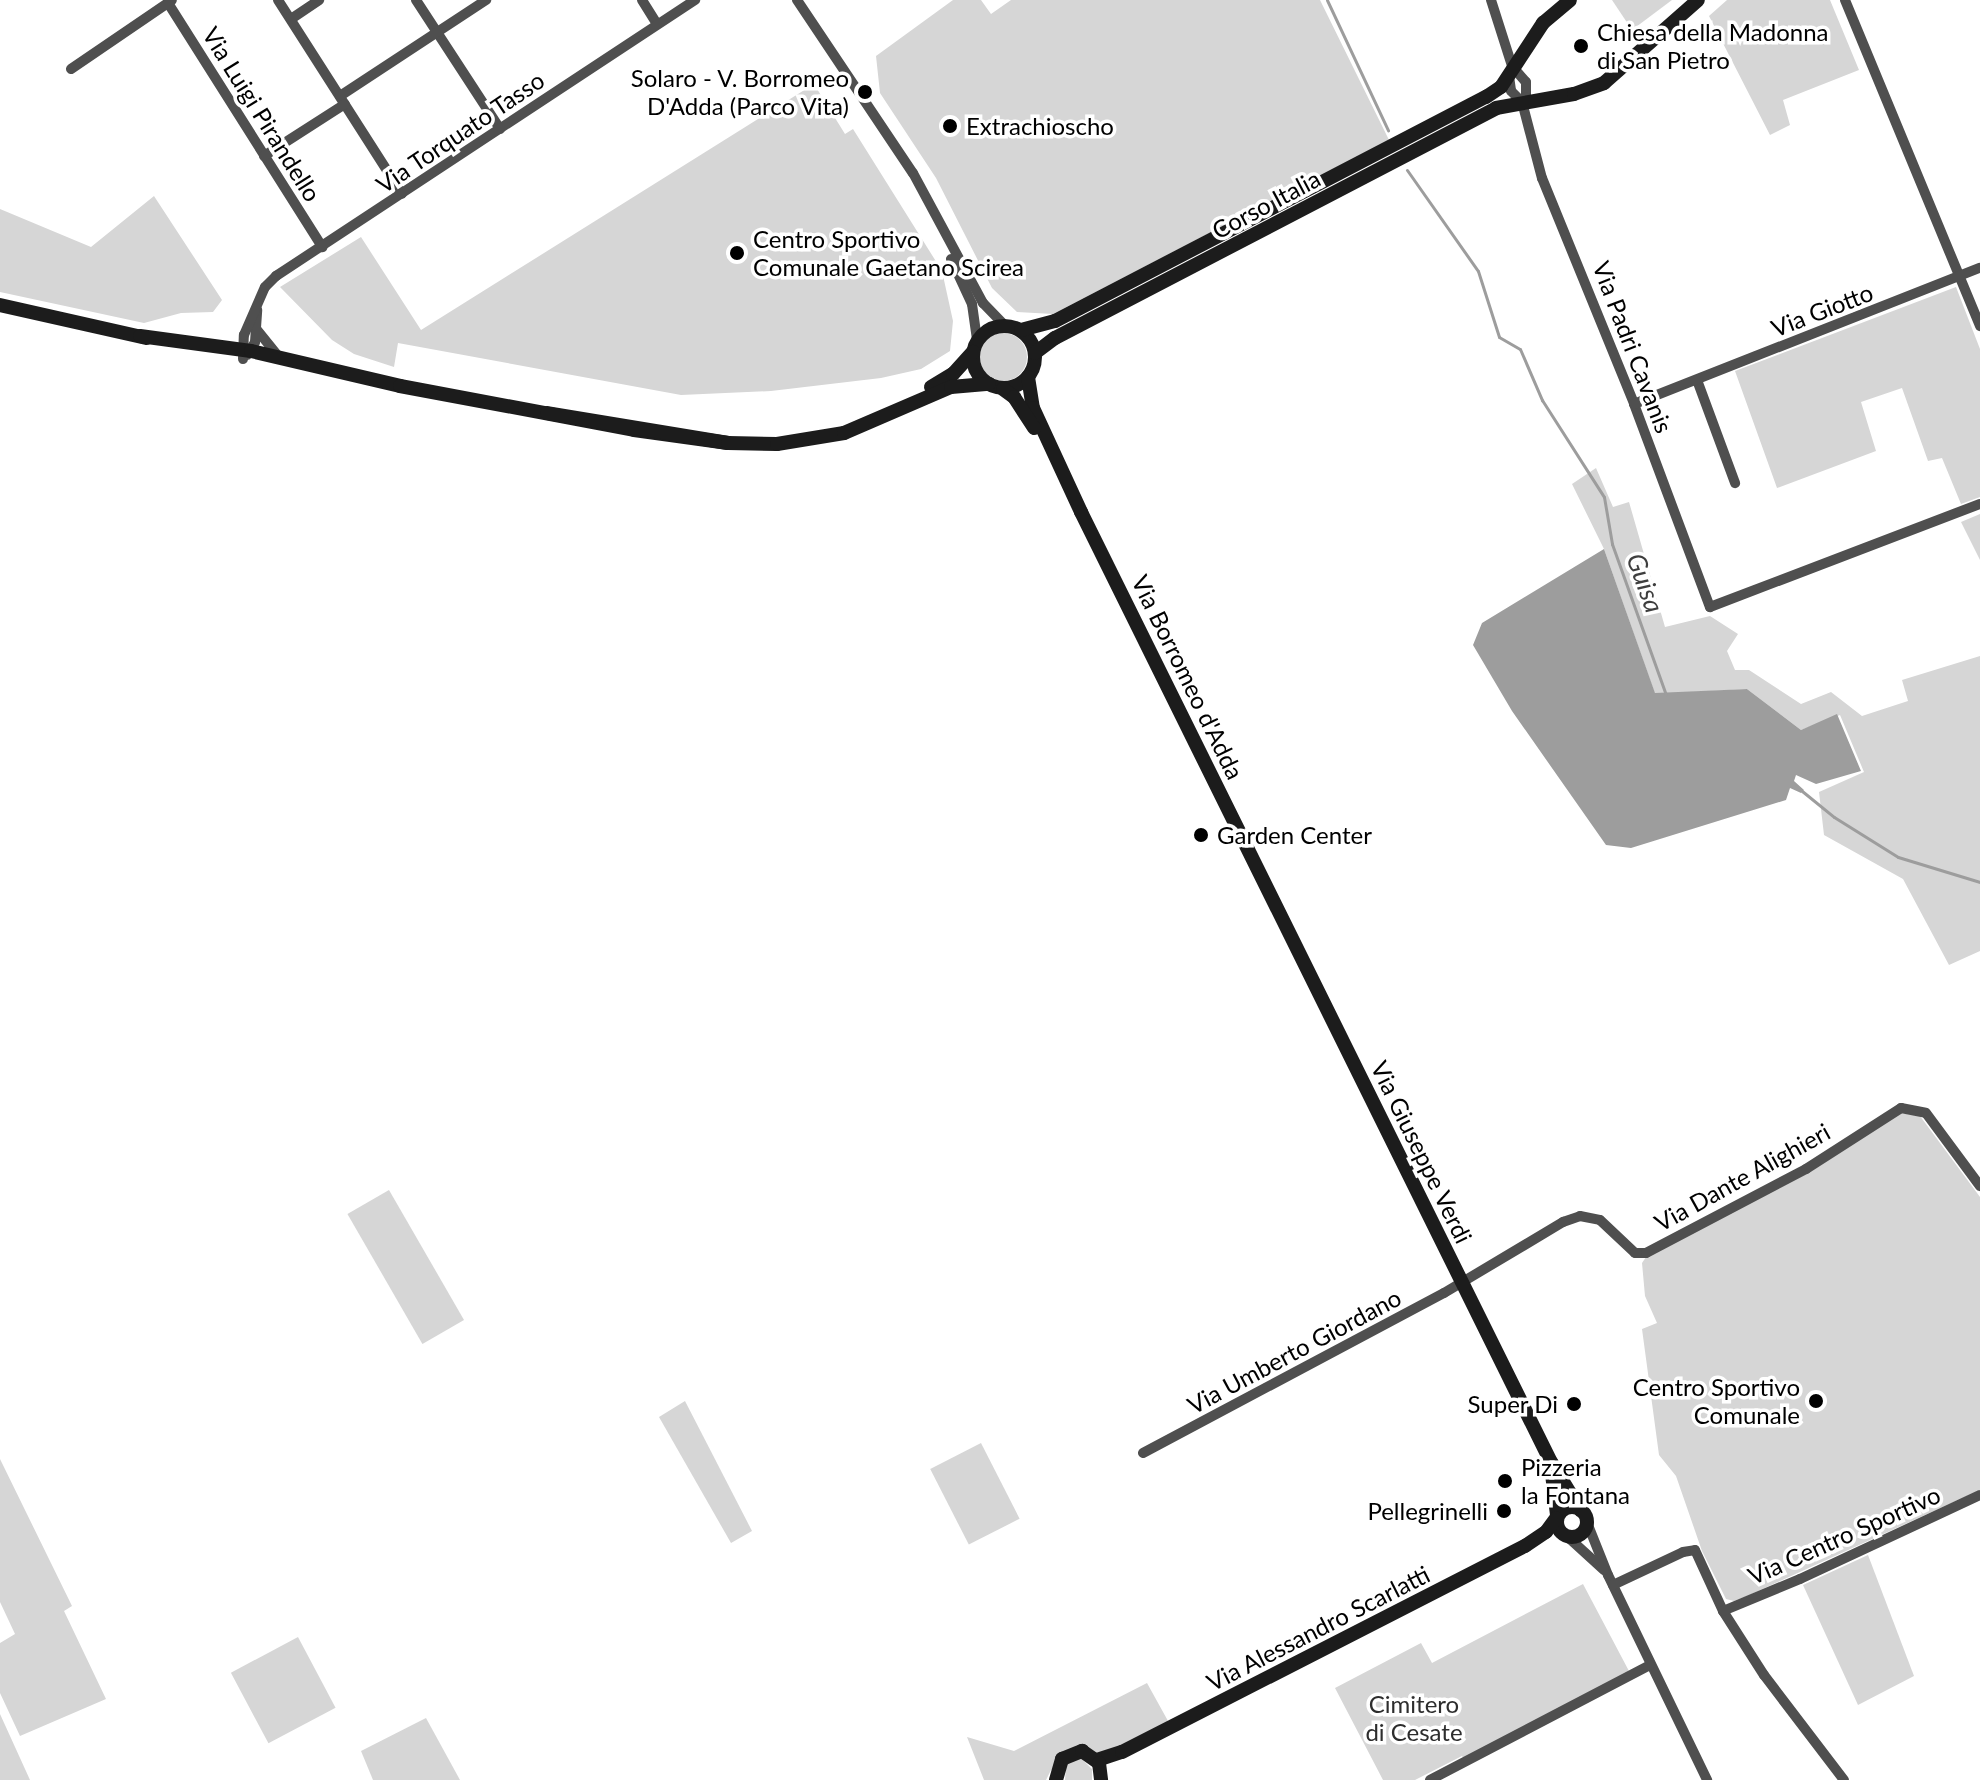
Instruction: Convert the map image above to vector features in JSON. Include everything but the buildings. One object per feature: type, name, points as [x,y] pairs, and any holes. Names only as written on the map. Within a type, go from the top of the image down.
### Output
[{"type":"street","points":[[278,0],[402,194]]},
{"type":"street","points":[[291,19],[319,0]]},
{"type":"street","points":[[416,0],[500,129]]},
{"type":"street","points":[[264,156],[486,0]]},
{"type":"street","points":[[642,0],[657,24]]},
{"type":"street","name":"Via Torquato Tasso","points":[[245,349],[257,304],[268,282],[695,0]]},
{"type":"street","points":[[797,0],[913,173],[973,288],[1004,325]]},
{"type":"street","points":[[1491,0],[1507,76],[1511,91],[1522,102],[1526,97],[1526,82],[1507,76]]},
{"type":"street","points":[[1507,76],[1543,23],[1570,0]]},
{"type":"street","name":"Corso Italia","points":[[1035,353],[1055,338],[1496,108],[1574,94],[1604,83],[1698,0]]},
{"type":"street","points":[[1845,0],[1980,326]]},
{"type":"street","points":[[71,69],[170,2]]},
{"type":"street","name":"Via Luigi Pirandello","points":[[170,2],[322,247]]},
{"type":"street","name":"Corso Italia","points":[[1021,330],[1055,321],[1305,193],[1507,76]]},
{"type":"street","name":"Via Padri Cavanis","points":[[1522,102],[1545,187],[1634,404],[1710,607],[1980,504]]},
{"type":"street","points":[[913,173],[972,304],[975,371],[996,386]]},
{"type":"street","name":"Via Giotto","points":[[1634,404],[1962,278],[1980,268]]},
{"type":"street","points":[[245,349],[257,330],[257,304]]},
{"type":"street","points":[[0,305],[140,336],[245,349],[347,375],[666,436],[728,443],[777,444],[821,437],[864,426],[951,387],[996,386],[1028,377],[1035,353],[1021,330],[1004,325],[987,330],[943,381],[867,419],[821,437]]},
{"type":"street","points":[[257,330],[280,358]]},
{"type":"street","points":[[140,336],[245,349],[347,375]]},
{"type":"street","name":"Via Borromeo d'Adda","points":[[1028,377],[1033,408],[1081,512],[1254,862]]},
{"type":"street","points":[[1697,380],[1735,483]]},
{"type":"street","name":"Via Borromeo d'Adda","points":[[996,386],[1022,408],[1081,512]]},
{"type":"street","name":"Via Giuseppe Verdi","points":[[1254,862],[1551,1462],[1584,1515],[1610,1580],[1707,1780]]},
{"type":"street","name":"Via Dante Alighieri","points":[[1461,1281],[1563,1222],[1580,1216],[1600,1220],[1635,1253],[1646,1253],[1806,1169],[1901,1108],[1926,1113],[1980,1186]]},
{"type":"street","name":"Via Umberto Giordano","points":[[1143,1453],[1379,1330],[1461,1281]]},
{"type":"street","name":"Via Giuseppe Verdi","points":[[1551,1462],[1556,1517]]},
{"type":"street","name":"Via Centro Sportivo","points":[[1723,1611],[1980,1495]]},
{"type":"street","points":[[1574,1506],[1584,1515],[1586,1531],[1569,1539],[1556,1517],[1574,1506]]},
{"type":"street","name":"Via Alessandro Scarlatti","points":[[1100,1770],[1122,1752],[1534,1542],[1556,1517]]},
{"type":"street","name":"Via Giuseppe Verdi","points":[[1569,1539],[1610,1580]]},
{"type":"street","name":"Via Alessandro Scarlatti","points":[[1534,1542],[1569,1539]]},
{"type":"street","points":[[1610,1580],[1695,1550],[1723,1611],[1772,1686],[1844,1780]]},
{"type":"street","points":[[1430,1780],[1650,1665]]},
{"type":"street","points":[[1056,1780],[1058,1764],[1070,1753],[1088,1753],[1100,1770]]},
{"type":"green space","points":[[953,0],[981,0],[991,14],[1011,0],[1320,0],[1389,140],[1053,314],[1017,312],[992,288],[936,178],[880,93],[876,56]]},
{"type":"green space","points":[[1612,0],[1672,0],[1632,30]]},
{"type":"green space","points":[[1727,0],[1830,0],[1859,70],[1783,100],[1790,125],[1770,135],[1709,16]]},
{"type":"green space","name":"Centro Sportivo Comunale Gaetano Scirea","points":[[814,84],[845,134],[853,129],[942,271],[953,321],[950,351],[921,369],[881,378],[771,391],[681,395],[398,343],[394,367],[354,354],[332,340],[280,287],[361,237],[421,330]]},
{"type":"green space","points":[[154,196],[222,300],[213,312],[181,313],[144,323],[0,292],[0,209],[91,247]]},
{"type":"green space","points":[[1956,287],[1980,349],[1980,497],[1961,504],[1942,458],[1928,461],[1902,388],[1861,402],[1876,451],[1777,488],[1735,371]]},
{"type":"green space","points":[[1003,333],[1020,340],[1027,357],[1020,374],[1003,381],[986,374],[979,357],[986,340]]},
{"type":"green space","points":[[1596,468],[1613,507],[1629,502],[1665,627],[1710,616],[1738,634],[1727,651],[1735,670],[1749,670],[1801,704],[1831,692],[1862,716],[1908,701],[1902,680],[1980,656],[1980,951],[1949,965],[1903,879],[1824,835],[1819,792],[1864,772],[1840,715],[1801,730],[1747,689],[1655,694],[1604,549],[1572,484]]},
{"type":"green space","points":[[1980,514],[1980,560],[1961,522]]},
{"type":"green space","name":"Centro Sportivo Comunale","points":[[1900,1113],[1920,1116],[1980,1197],[1980,1490],[1747,1596],[1734,1601],[1726,1599],[1702,1551],[1676,1476],[1659,1455],[1642,1329],[1657,1323],[1645,1296],[1642,1263],[1646,1257],[1810,1172]]},
{"type":"green space","points":[[389,1190],[464,1320],[422,1344],[347,1214]]},
{"type":"green space","points":[[685,1401],[752,1531],[731,1543],[659,1417]]},
{"type":"green space","points":[[981,1443],[1020,1519],[969,1545],[930,1469]]},
{"type":"green space","points":[[0,1459],[72,1606],[64,1611],[106,1699],[20,1736],[0,1693],[0,1643],[15,1634],[0,1602]]},
{"type":"green space","points":[[1868,1555],[1914,1676],[1858,1705],[1803,1585]]},
{"type":"green space","name":"Cimitero di Cesate","points":[[1583,1584],[1630,1673],[1464,1759],[1462,1756],[1415,1780],[1383,1780],[1335,1688],[1421,1643],[1432,1663]]},
{"type":"green space","points":[[298,1637],[336,1708],[268,1743],[231,1673]]},
{"type":"green space","points":[[1147,1683],[1173,1730],[1083,1760],[1092,1769],[1092,1780],[1065,1780],[1066,1765],[1051,1770],[1046,1780],[984,1780],[967,1737],[1014,1751]]},
{"type":"green space","points":[[0,1714],[30,1780],[0,1780]]},
{"type":"green space","points":[[426,1718],[460,1780],[373,1780],[361,1751]]},
{"type":"shaded area","points":[[1604,549],[1655,693],[1747,689],[1801,730],[1837,714],[1861,771],[1816,784],[1796,775],[1794,781],[1804,790],[1801,793],[1790,788],[1786,800],[1631,848],[1606,845],[1512,711],[1473,645],[1482,623]]},
{"type":"waterway","name":"Guisa","points":[[1327,0],[1388,130]]},
{"type":"waterway","name":"Guisa","points":[[1407,170],[1478,271],[1499,337],[1520,349],[1542,400],[1604,497],[1612,544],[1666,695]]},
{"type":"waterway","name":"Guisa","points":[[1802,791],[1834,817],[1898,857],[1980,882]]},
{"type":"place","name":"Chiesa della Madonna di San Pietro","points":[[1581,46]]},
{"type":"place","name":"Solaro - V. Borromeo D'Adda (Parco Vita)","points":[[865,92]]},
{"type":"place","name":"Extrachioscho","points":[[950,126]]},
{"type":"place","name":"Centro Sportivo Comunale Gaetano Scirea","points":[[737,253]]},
{"type":"place","name":"Garden Center","points":[[1201,835]]},
{"type":"place","name":"Centro Sportivo Comunale","points":[[1816,1401]]},
{"type":"place","name":"Super Di","points":[[1574,1404]]},
{"type":"place","name":"Pizzeria la Fontana","points":[[1505,1481]]},
{"type":"place","name":"Pellegrinelli","points":[[1504,1511]]}]
